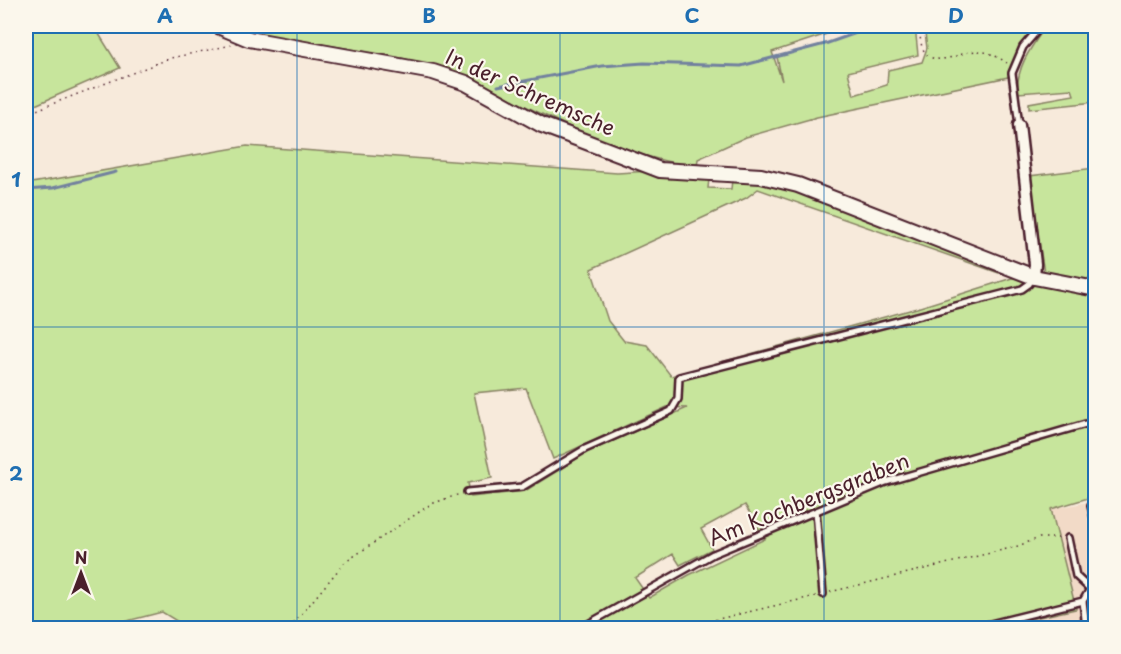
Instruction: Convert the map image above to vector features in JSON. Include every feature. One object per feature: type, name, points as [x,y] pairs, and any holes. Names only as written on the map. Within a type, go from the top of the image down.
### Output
[{"type":"street","name":"In der Schremsche","points":[[218,26],[249,39],[433,72],[466,83],[542,125],[660,170],[761,176],[798,185],[1034,277],[1095,289]]},
{"type":"street","points":[[1019,125],[1035,264],[1034,277]]},
{"type":"lane","points":[[1019,125],[1012,74],[1023,47],[1041,26]]},
{"type":"lane","points":[[467,492],[522,488],[585,449],[670,411],[678,399],[679,376],[1022,289],[1034,277]]},
{"type":"lane","name":"Am Kochbergsgraben","points":[[581,628],[713,554],[886,482],[1095,421]]},
{"type":"lane","points":[[1091,506],[1095,526]]},
{"type":"lane","points":[[816,511],[823,594]]},
{"type":"lane","points":[[974,628],[1083,601],[1093,588],[1076,576],[1068,538]]},
{"type":"lane","points":[[1083,601],[1086,628]]},
{"type":"lane","points":[[1074,628],[1085,621]]},
{"type":"path","points":[[919,26],[923,48],[929,57],[940,60],[976,51],[986,52],[1007,63],[1012,74]]},
{"type":"path","points":[[26,114],[171,58],[221,49],[249,39]]},
{"type":"path","points":[[290,628],[344,563],[431,504],[467,492]]},
{"type":"path","points":[[680,628],[1016,547],[1039,538],[1068,538]]},
{"type":"shaded area","points":[[1095,501],[1095,628],[1012,628],[1012,624],[1076,609],[1051,509]]},
{"type":"green space","points":[[26,26],[94,26],[120,68],[26,109]]},
{"type":"green space","points":[[232,26],[851,26],[772,52],[782,81],[777,57],[825,44],[876,26],[915,26],[918,55],[848,72],[854,95],[887,85],[888,70],[922,62],[927,48],[924,26],[1040,26],[1012,63],[1008,77],[817,117],[746,137],[698,159],[697,167],[650,157],[605,142],[474,80],[439,67]]},
{"type":"green space","points":[[1046,26],[1095,26],[1095,102],[1029,109],[1029,103],[1074,95],[1072,89],[1018,93],[1022,66],[1030,49]]},
{"type":"green space","points":[[247,146],[617,173],[651,171],[709,179],[708,188],[731,189],[732,180],[759,180],[782,185],[1001,267],[999,273],[758,189],[746,198],[591,269],[608,321],[624,341],[647,345],[671,376],[917,308],[1012,278],[1033,279],[1074,292],[1095,295],[1095,496],[1051,509],[1076,609],[990,628],[188,628],[162,612],[100,628],[26,628],[26,184]],"holes":[[[526,388],[553,459],[667,407],[687,408],[586,453],[525,491],[471,497],[468,483],[492,478],[474,393]],[[745,505],[765,539],[689,575],[649,598],[635,578],[673,554],[680,565],[712,549],[701,529]]]},
{"type":"green space","points":[[1095,168],[1095,285],[1044,273],[1029,176]]},
{"type":"waterway","points":[[498,86],[602,66],[644,63],[741,66],[825,44],[876,26]]},
{"type":"waterway","points":[[26,190],[53,188],[116,172]]}]
